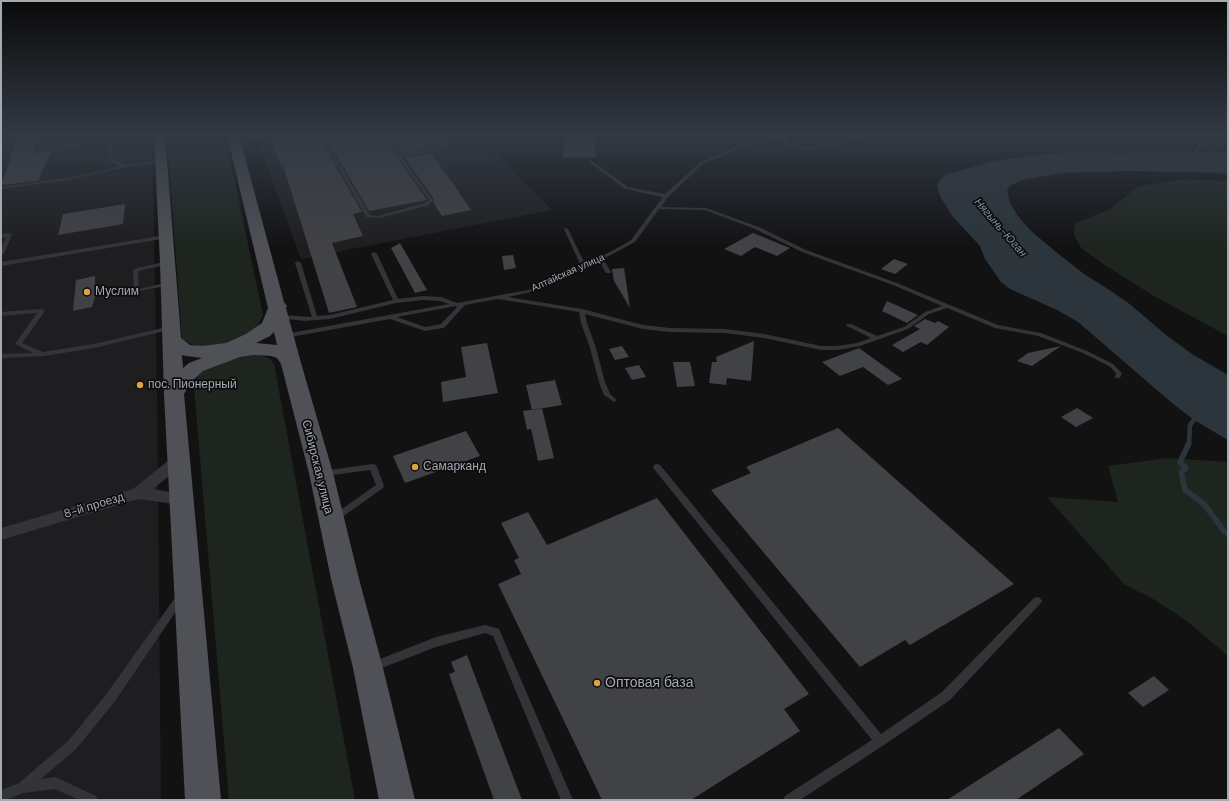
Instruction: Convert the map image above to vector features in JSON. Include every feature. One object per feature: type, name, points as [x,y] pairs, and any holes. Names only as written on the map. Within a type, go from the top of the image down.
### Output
[{"type":"main road","points":[[162,172],[169,274],[174,394],[203,800]]},
{"type":"main road","name":"Сибирская улица","points":[[243,172],[368,668],[397,800]]},
{"type":"main road","points":[[171,334],[179,347],[186,350],[202,352],[230,348],[248,341],[263,332],[270,325],[279,311]]},
{"type":"main road","points":[[174,394],[185,377],[196,367],[236,352],[254,349],[274,350],[284,354],[291,363]]},
{"type":"street","name":"8-й проезд","points":[[1,534],[138,493],[179,460]]},
{"type":"street","points":[[138,493],[181,499]]},
{"type":"lane","points":[[1,188],[68,179],[98,172]]},
{"type":"lane","points":[[343,172],[368,216],[372,217],[383,216],[428,204],[430,202],[431,200],[411,172]]},
{"type":"lane","points":[[606,172],[627,188],[666,196]]},
{"type":"lane","name":"Алтайская улица","points":[[284,336],[460,305],[529,291],[548,284],[633,241],[666,196],[692,172]]},
{"type":"lane","points":[[657,208],[706,209],[757,228],[804,251],[895,284],[997,327],[1039,334],[1085,352],[1111,365],[1119,372],[1118,377]]},
{"type":"lane","points":[[566,229],[584,267]]},
{"type":"lane","points":[[1,236],[9,235],[1,254]]},
{"type":"lane","points":[[1,264],[166,237]]},
{"type":"lane","points":[[374,254],[396,301]]},
{"type":"lane","points":[[600,259],[608,272]]},
{"type":"lane","points":[[298,263],[315,318]]},
{"type":"lane","points":[[135,270],[169,274],[136,291],[135,270]]},
{"type":"lane","points":[[498,297],[582,311],[643,327],[670,330],[733,332],[764,336],[820,348],[837,348],[858,345],[906,328],[927,313],[947,306]]},
{"type":"lane","points":[[279,311],[315,318],[330,317],[396,301],[423,298],[441,299],[460,305],[443,326],[425,329],[391,317]]},
{"type":"lane","points":[[1,314],[42,311],[18,344],[44,354]]},
{"type":"lane","points":[[582,311],[584,323],[593,348],[602,382],[607,395],[614,400]]},
{"type":"lane","points":[[849,326],[876,338]]},
{"type":"lane","points":[[1,356],[44,354],[171,334]]},
{"type":"lane","points":[[320,473],[373,467],[380,486],[331,520]]},
{"type":"lane","points":[[657,467],[880,741]]},
{"type":"lane","points":[[23,787],[72,745],[109,700],[188,587]]},
{"type":"lane","points":[[789,800],[946,696],[1037,601]]},
{"type":"lane","points":[[368,668],[436,642],[485,629],[496,632],[567,800]]},
{"type":"lane","points":[[1,796],[23,787],[55,784],[92,800]]},
{"type":"shaded area","points":[[1,172],[153,172],[157,387],[161,800],[1,800]]},
{"type":"shaded area","points":[[170,172],[233,172],[263,315],[257,327],[247,335],[222,345],[199,347],[182,340]]},
{"type":"shaded area","points":[[269,172],[515,172],[552,210],[301,259]]},
{"type":"shaded area","points":[[1185,179],[1228,181],[1228,336],[1154,296],[1106,266],[1081,248],[1074,235],[1075,223],[1109,210],[1139,186]]},
{"type":"shaded area","points":[[252,355],[269,358],[274,364],[355,800],[229,800],[194,387],[198,375],[205,370],[232,359]]},
{"type":"shaded area","points":[[1167,458],[1228,462],[1228,656],[1187,621],[1155,600],[1125,585],[1047,497],[1118,502],[1108,466]]},
{"type":"water","name":"Нягынь-Юган","points":[[953,172],[1082,172],[1061,173],[1021,180],[1010,186],[1007,191],[1010,203],[1018,216],[1031,231],[1056,252],[1084,274],[1131,305],[1166,335],[1192,354],[1228,375],[1228,440],[1194,420],[1172,403],[1078,322],[1057,310],[1010,289],[1001,282],[985,259],[980,246],[953,217],[940,196],[937,186],[940,180],[947,174]]},
{"type":"building","points":[[6,172],[42,172],[38,181],[1,185]]},
{"type":"building","points":[[285,172],[339,172],[362,212],[353,214],[363,236],[332,243],[357,307],[329,313]]},
{"type":"building","points":[[346,172],[407,172],[427,200],[369,211]]},
{"type":"building","points":[[415,172],[445,172],[471,210],[442,216],[433,202],[434,199]]},
{"type":"building","points":[[125,204],[123,224],[58,235],[63,214]]},
{"type":"building","points":[[753,233],[790,248],[777,256],[755,247],[741,256],[724,249]]},
{"type":"building","points":[[400,243],[427,290],[415,293],[391,248]]},
{"type":"building","points":[[513,255],[516,268],[504,270],[502,256]]},
{"type":"building","points":[[894,259],[908,264],[895,274],[881,269]]},
{"type":"building","points":[[624,268],[630,308],[614,281],[612,269]]},
{"type":"building","name":"Муслим","points":[[95,276],[95,285],[101,288],[95,297],[92,307],[73,311],[76,280]]},
{"type":"building","points":[[887,301],[918,315],[907,323],[882,311]]},
{"type":"building","points":[[925,319],[935,323],[938,321],[949,327],[927,345],[921,342],[903,352],[892,345],[920,329],[914,326]]},
{"type":"building","points":[[754,341],[751,381],[727,378],[726,385],[709,383],[712,362],[717,362],[716,357]]},
{"type":"building","points":[[487,343],[498,393],[443,402],[441,382],[466,377],[461,347]]},
{"type":"building","points":[[622,346],[629,357],[615,360],[609,349]]},
{"type":"building","points":[[1061,346],[1032,366],[1017,361],[1028,353]]},
{"type":"building","points":[[859,348],[902,379],[888,385],[863,367],[840,376],[822,362]]},
{"type":"building","points":[[673,362],[690,362],[695,386],[677,387]]},
{"type":"building","points":[[639,365],[646,377],[632,380],[625,368]]},
{"type":"building","points":[[555,380],[562,405],[532,410],[526,385]]},
{"type":"building","points":[[542,408],[554,458],[538,461],[531,429],[527,430],[523,411]]},
{"type":"building","points":[[1077,408],[1093,418],[1076,427],[1061,417]]},
{"type":"building","points":[[838,428],[1014,584],[910,645],[905,640],[860,667],[711,490],[751,473],[746,467]]},
{"type":"building","points":[[466,431],[480,456],[405,483],[393,456]]},
{"type":"building","points":[[657,498],[809,694],[784,709],[800,731],[691,800],[602,800],[498,584],[521,574],[514,560],[519,558],[501,523],[528,512],[547,545]]},
{"type":"building","points":[[467,655],[522,800],[494,800],[449,674],[455,672],[451,662]]},
{"type":"building","points":[[1154,676],[1169,690],[1143,707],[1128,693]]},
{"type":"building","points":[[1059,728],[1084,754],[1016,800],[947,800]]},
{"type":"waterway","points":[[1189,444],[1190,425],[1194,420]]},
{"type":"waterway","points":[[1189,443],[1180,462],[1186,468],[1181,472],[1185,490],[1204,504],[1224,531],[1228,534]]},
{"type":"place","name":"Муслим","points":[[87,292]]},
{"type":"place","name":"пос. Пионерный","points":[[140,385]]},
{"type":"place","name":"Самарканд","points":[[415,467]]},
{"type":"place","name":"Оптовая база","points":[[597,683]]}]
